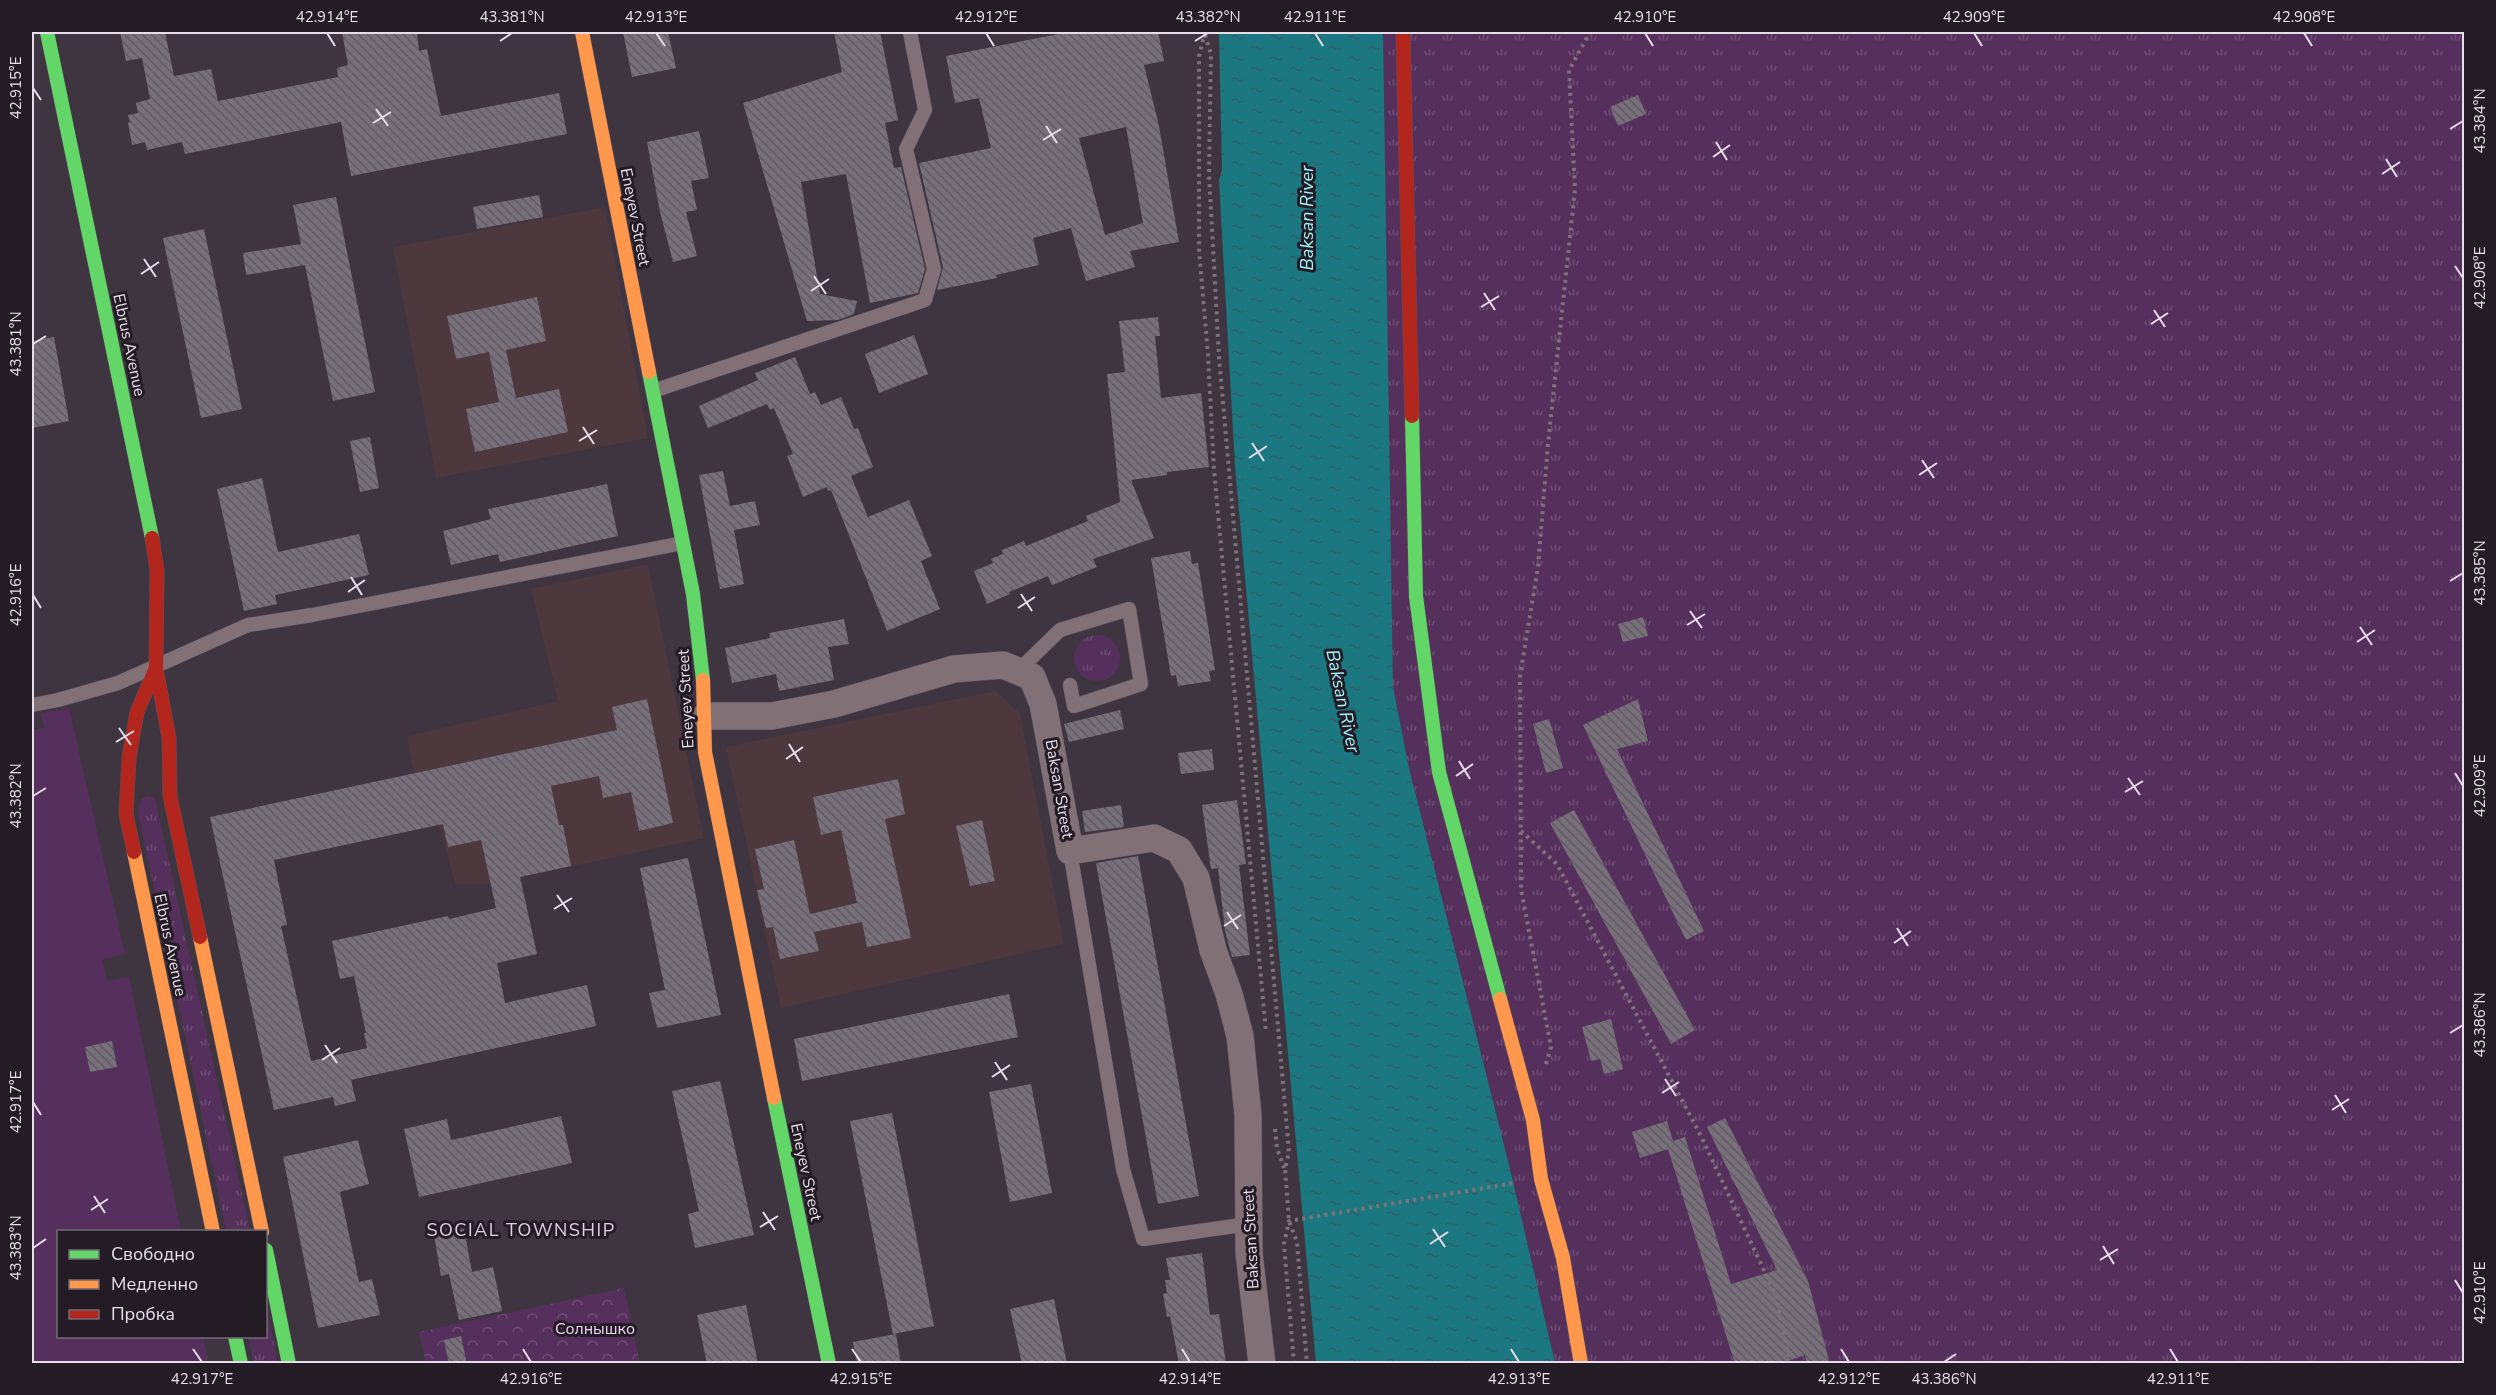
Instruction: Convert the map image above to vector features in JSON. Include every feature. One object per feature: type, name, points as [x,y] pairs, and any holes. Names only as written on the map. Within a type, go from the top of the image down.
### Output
[{"type":"street","name":"Eneyev Street","points":[[582,32],[683,543],[698,632],[706,716],[705,752],[759,1031],[829,1364]]},
{"type":"street","points":[[1403,32],[1416,596],[1439,772],[1533,1120],[1541,1179],[1563,1258],[1581,1364]]},
{"type":"street","name":"Elbrus Avenue","points":[[42,34],[150,525],[157,570],[156,668],[168,738],[170,796],[262,1230]]},
{"type":"street","points":[[706,716],[783,714],[834,704],[954,669],[1003,665],[1018,671]]},
{"type":"street","name":"Elbrus Avenue","points":[[156,668],[138,712],[129,758],[126,814],[213,1230]]},
{"type":"street","name":"Baksan Street","points":[[1018,671],[1032,677],[1043,704],[1070,851],[1154,838],[1179,850],[1196,878],[1213,950],[1240,1036],[1248,1115],[1249,1253],[1262,1364]]},
{"type":"street","points":[[156,788],[165,790],[170,796]]},
{"type":"street","points":[[126,802],[131,794],[140,789]]},
{"type":"street","points":[[267,1255],[289,1364]]},
{"type":"street","points":[[235,1338],[241,1364]]},
{"type":"lane","points":[[653,391],[925,300],[934,269],[906,149],[925,110],[909,32]]},
{"type":"lane","points":[[32,705],[118,683],[248,625],[312,615],[683,543]]},
{"type":"lane","points":[[1018,671],[1060,630],[1129,609],[1141,684],[1074,706],[1070,685]]},
{"type":"lane","points":[[1070,851],[1123,1169],[1143,1239],[1249,1224]]},
{"type":"path","points":[[1546,1068],[1551,1047],[1521,889],[1520,676],[1538,567],[1548,444],[1575,189],[1569,70],[1590,32]]},
{"type":"path","points":[[1205,33],[1199,56],[1199,249],[1208,355],[1214,470],[1267,1042]]},
{"type":"path","points":[[1205,33],[1211,54],[1209,174],[1219,357],[1289,1152],[1285,1169]]},
{"type":"path","points":[[1521,830],[1557,864],[1702,1138],[1776,1296],[1790,1364]]},
{"type":"path","points":[[1275,1125],[1277,1148],[1285,1169],[1289,1221],[1297,1242],[1307,1364]]},
{"type":"path","points":[[1289,1221],[1541,1179]]},
{"type":"path","points":[[1289,1221],[1284,1244],[1294,1364]]},
{"type":"shaded area","points":[[605,207],[648,438],[436,478],[393,247]]},
{"type":"shaded area","points":[[648,564],[704,838],[491,884],[455,884],[427,779],[414,775],[407,736],[558,701],[531,589]]},
{"type":"shaded area","points":[[995,691],[1020,713],[1064,944],[781,1008],[726,747]]},
{"type":"green space","points":[[1383,32],[2464,32],[2464,1363],[1555,1363],[1512,1177],[1409,768],[1393,687]]},
{"type":"green space","points":[[1097,635],[1113,642],[1120,658],[1113,674],[1097,681],[1081,674],[1074,658],[1081,642]]},
{"type":"green space","points":[[69,708],[125,954],[102,960],[107,982],[129,976],[181,1230],[57,1230],[57,1338],[203,1338],[209,1363],[32,1363],[32,730],[44,728],[41,713]]},
{"type":"green space","points":[[149,796],[155,798],[250,1230],[226,1230],[138,812],[141,799]]},
{"type":"green space","name":"Солнышко","points":[[624,1288],[640,1363],[426,1363],[419,1332]]},
{"type":"green space","points":[[267,1309],[278,1363],[254,1363],[248,1338],[267,1338]]},
{"type":"water","name":"Baksan River","points":[[1219,32],[1383,32],[1393,687],[1409,768],[1512,1177],[1555,1363],[1316,1363],[1235,466],[1219,180],[1222,170]]},
{"type":"building","points":[[120,32],[165,32],[174,76],[211,69],[218,101],[338,77],[337,68],[348,65],[342,32],[417,32],[419,51],[427,49],[441,116],[559,93],[567,134],[351,176],[341,122],[185,154],[182,142],[147,150],[145,142],[132,145],[128,123],[130,122],[128,115],[138,113],[136,103],[150,99],[142,58],[126,61]]},
{"type":"building","points":[[623,32],[668,32],[676,68],[632,77]]},
{"type":"building","points":[[834,32],[880,32],[898,120],[885,123],[894,168],[901,167],[925,269],[918,293],[870,303],[846,174],[801,182],[820,294],[857,301],[854,314],[838,320],[807,321],[743,103],[842,72]]},
{"type":"building","points":[[1069,32],[1158,32],[1164,61],[1144,65],[1159,126],[1179,242],[1130,251],[1135,267],[1086,281],[1071,228],[1033,238],[1039,265],[996,275],[997,278],[937,290],[943,267],[919,163],[991,148],[979,98],[955,103],[946,56]],"holes":[[[1126,127],[1143,223],[1105,235],[1079,138]]]},
{"type":"building","points":[[1638,95],[1646,114],[1618,126],[1610,107]]},
{"type":"building","points":[[699,131],[709,178],[691,181],[697,210],[686,212],[697,256],[673,262],[660,212],[647,142]]},
{"type":"building","points":[[539,195],[543,217],[477,229],[473,207]]},
{"type":"building","points":[[336,197],[375,392],[333,401],[305,265],[246,275],[243,253],[301,244],[293,205]]},
{"type":"building","points":[[204,229],[242,409],[201,418],[163,238]]},
{"type":"building","points":[[537,297],[546,341],[506,350],[516,398],[559,389],[568,432],[475,452],[466,409],[499,402],[489,352],[456,359],[447,316]]},
{"type":"building","points":[[1158,317],[1160,336],[1155,336],[1161,398],[1201,393],[1209,467],[1167,472],[1167,475],[1131,480],[1154,538],[1093,559],[1097,567],[1052,585],[1048,576],[987,604],[974,571],[993,563],[991,559],[1003,554],[1002,550],[1024,541],[1026,546],[1088,521],[1086,516],[1120,502],[1107,374],[1125,372],[1119,321]]},
{"type":"building","points":[[914,335],[928,374],[879,393],[865,354]]},
{"type":"building","points":[[54,337],[69,421],[32,428],[32,341]]},
{"type":"building","points":[[795,357],[810,394],[815,392],[821,405],[841,397],[854,429],[858,428],[873,467],[851,476],[868,517],[909,500],[932,556],[921,561],[940,609],[887,631],[831,490],[828,491],[827,487],[803,497],[787,456],[793,454],[774,408],[770,410],[767,404],[708,428],[699,406],[758,380],[755,373]]},
{"type":"building","points":[[370,437],[379,488],[360,492],[350,441]]},
{"type":"building","points":[[723,471],[730,506],[755,501],[760,525],[734,530],[744,584],[720,589],[699,475]]},
{"type":"building","points":[[262,478],[278,552],[359,534],[369,575],[275,595],[277,604],[244,611],[217,489]]},
{"type":"building","points":[[607,484],[618,536],[500,562],[498,554],[451,565],[443,531],[491,519],[488,509]]},
{"type":"building","points":[[1190,551],[1192,564],[1198,563],[1215,670],[1209,671],[1211,681],[1178,686],[1176,675],[1171,676],[1151,558]]},
{"type":"building","points":[[1643,617],[1648,636],[1623,642],[1618,624]]},
{"type":"building","points":[[844,619],[849,644],[828,647],[834,680],[779,691],[776,674],[732,683],[725,648],[770,638],[769,633]]},
{"type":"building","points":[[647,699],[673,823],[639,831],[631,792],[603,798],[599,776],[551,786],[559,825],[563,825],[571,866],[520,877],[537,954],[497,963],[505,1003],[587,985],[596,1026],[351,1080],[356,1101],[335,1106],[333,1097],[274,1110],[210,817],[617,730],[612,707]],"holes":[[[443,824],[448,847],[481,840],[496,908],[332,941],[340,979],[354,976],[367,1048],[311,1061],[281,926],[287,925],[274,860]]]},
{"type":"building","points":[[1638,699],[1648,741],[1617,749],[1704,931],[1686,940],[1583,725]]},
{"type":"building","points":[[1120,710],[1124,729],[1069,742],[1064,724]]},
{"type":"building","points":[[1549,719],[1563,768],[1546,773],[1533,724]]},
{"type":"building","points":[[1212,749],[1214,770],[1181,774],[1178,753]]},
{"type":"building","points":[[898,779],[905,814],[885,819],[911,938],[867,947],[862,922],[814,932],[819,951],[780,959],[773,927],[766,928],[757,890],[764,889],[755,849],[794,840],[810,914],[857,903],[841,830],[821,835],[813,797]]},
{"type":"building","points":[[1237,800],[1246,864],[1239,865],[1250,955],[1232,957],[1225,931],[1218,868],[1211,869],[1202,805]]},
{"type":"building","points":[[1121,805],[1124,827],[1085,832],[1082,811]]},
{"type":"building","points":[[1574,810],[1695,1030],[1671,1044],[1550,823]]},
{"type":"building","points":[[982,820],[995,881],[970,886],[956,826]]},
{"type":"building","points":[[1138,856],[1199,1196],[1158,1204],[1096,863]]},
{"type":"building","points":[[688,858],[721,1015],[657,1028],[649,993],[665,990],[640,868]]},
{"type":"building","points":[[1009,994],[1018,1037],[802,1081],[794,1039]]},
{"type":"building","points":[[1611,1019],[1623,1069],[1604,1074],[1600,1059],[1591,1061],[1582,1027]]},
{"type":"building","points":[[112,1041],[117,1067],[90,1072],[85,1047]]},
{"type":"building","points":[[720,1081],[754,1235],[695,1248],[688,1214],[699,1211],[672,1091]]},
{"type":"building","points":[[1031,1084],[1052,1193],[1010,1202],[989,1092]]},
{"type":"building","points":[[892,1113],[934,1326],[893,1334],[850,1121]]},
{"type":"building","points":[[561,1116],[572,1163],[419,1197],[404,1129],[447,1119],[451,1140]]},
{"type":"building","points":[[1725,1118],[1808,1281],[1830,1364],[1807,1364],[1805,1355],[1780,1364],[1735,1364],[1668,1149],[1640,1158],[1632,1132],[1667,1121],[1673,1141],[1685,1137],[1731,1284],[1777,1270],[1707,1127]]},
{"type":"building","points":[[358,1140],[369,1184],[340,1192],[359,1282],[372,1279],[380,1315],[318,1328],[283,1157]]},
{"type":"building","points":[[464,1229],[472,1272],[493,1267],[502,1311],[459,1320],[449,1274],[441,1276],[434,1235]]},
{"type":"building","points":[[1202,1253],[1210,1315],[1219,1314],[1226,1364],[1179,1364],[1170,1316],[1167,1317],[1163,1294],[1167,1293],[1165,1280],[1170,1280],[1166,1258]]},
{"type":"building","points":[[1054,1299],[1067,1364],[1022,1364],[1010,1309]]},
{"type":"building","points":[[746,1305],[758,1364],[707,1364],[697,1315]]},
{"type":"building","points":[[896,1334],[901,1364],[857,1364],[853,1342]]},
{"type":"building","points":[[461,1336],[467,1364],[449,1364],[444,1340]]},
{"type":"traffic: fast","points":[[47,32],[152,538]]},
{"type":"traffic: fast","points":[[649,372],[693,594],[703,680]]},
{"type":"traffic: fast","points":[[1412,416],[1416,596],[1439,772],[1500,999]]},
{"type":"traffic: fast","points":[[774,1098],[829,1364]]},
{"type":"traffic: fast","points":[[267,1255],[289,1364]]},
{"type":"traffic: fast","points":[[235,1338],[241,1364]]},
{"type":"traffic: slow","points":[[582,32],[649,372]]},
{"type":"traffic: slow","points":[[703,680],[705,752],[774,1098]]},
{"type":"traffic: slow","points":[[134,852],[213,1230]]},
{"type":"traffic: slow","points":[[200,937],[262,1230]]},
{"type":"traffic: slow","points":[[1500,999],[1533,1120],[1541,1179],[1563,1258],[1581,1364]]},
{"type":"traffic: jam","points":[[1403,32],[1412,416]]},
{"type":"traffic: jam","points":[[152,538],[157,570],[156,668],[169,738],[170,796],[200,937]]},
{"type":"traffic: jam","points":[[134,852],[126,814],[129,758],[137,712],[156,668]]},
{"type":"district","name":"SOCIAL TOWNSHIP","points":[[521,1230]]}]
